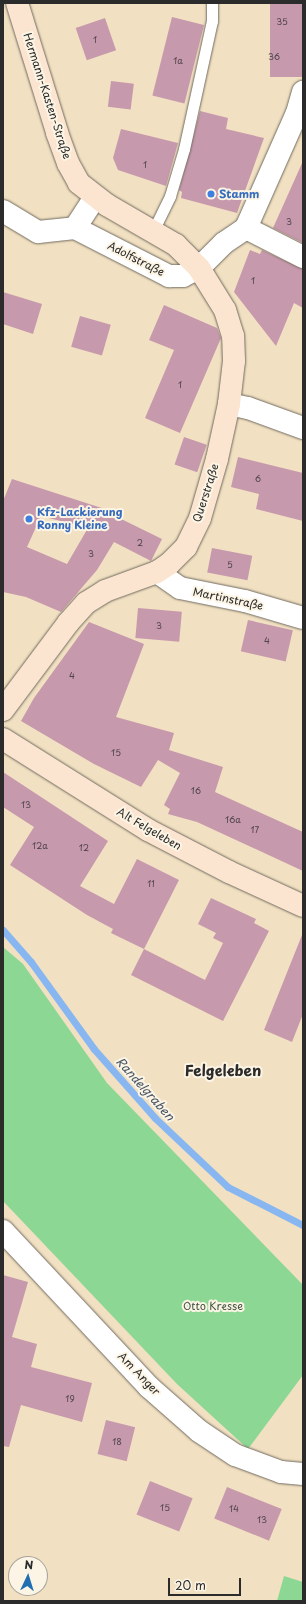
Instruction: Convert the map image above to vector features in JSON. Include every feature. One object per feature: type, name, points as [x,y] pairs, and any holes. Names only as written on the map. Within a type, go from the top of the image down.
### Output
[{"type":"street","name":"Hermann-Kasten-Straße","points":[[17,3],[68,163],[79,183],[95,197],[176,244],[199,268]]},
{"type":"street","points":[[199,268],[224,243],[246,228],[297,113],[303,92]]},
{"type":"street","points":[[3,211],[38,232],[75,228],[95,197]]},
{"type":"street","name":"Adolfstraße","points":[[75,228],[169,276],[183,276],[199,268]]},
{"type":"street","points":[[246,228],[303,257]]},
{"type":"street","name":"Querstraße","points":[[3,710],[68,623],[86,603],[105,591],[157,572],[169,564],[186,547],[200,518],[217,459],[229,404],[234,360],[233,336],[225,310],[199,268]]},
{"type":"street","points":[[229,404],[255,410],[303,428]]},
{"type":"street","name":"Martinstraße","points":[[157,572],[180,588],[245,601],[303,618]]},
{"type":"street","name":"Alt Felgeleben","points":[[3,739],[148,830],[229,872],[303,906]]},
{"type":"street","name":"Am Anger","points":[[3,1231],[149,1386],[199,1431],[234,1455],[281,1472],[303,1474]]},
{"type":"lane","points":[[154,230],[170,196],[184,149],[212,21],[212,3]]},
{"type":"green space","name":"Otto Kresse","points":[[3,947],[23,964],[107,1083],[303,1285],[303,1375],[248,1449],[177,1384],[3,1201]]},
{"type":"green space","points":[[284,1576],[303,1582],[303,1601],[277,1601]]},
{"type":"building","points":[[270,3],[302,3],[302,77],[270,77]]},
{"type":"building","points":[[172,17],[204,25],[184,104],[152,96]]},
{"type":"building","points":[[105,18],[116,50],[87,60],[76,28]]},
{"type":"building","points":[[111,81],[134,84],[131,110],[108,107]]},
{"type":"building","points":[[200,111],[228,118],[226,129],[264,138],[237,213],[181,198],[182,192],[179,190]]},
{"type":"building","points":[[121,129],[178,143],[166,186],[118,170],[113,158]]},
{"type":"building","points":[[303,161],[303,243],[273,228]]},
{"type":"building","points":[[250,250],[260,254],[262,250],[303,269],[303,308],[294,303],[276,346],[234,292]]},
{"type":"building","points":[[3,292],[42,304],[33,334],[3,324]]},
{"type":"building","points":[[164,305],[217,328],[221,338],[180,433],[145,418],[174,350],[149,340]]},
{"type":"building","points":[[80,316],[111,325],[102,356],[71,347]]},
{"type":"building","points":[[184,437],[207,445],[197,472],[175,464]]},
{"type":"building","points":[[238,457],[303,473],[303,521],[256,509],[259,494],[231,487]]},
{"type":"building","points":[[12,479],[114,512],[113,515],[162,539],[151,561],[114,542],[97,570],[61,612],[26,597],[3,592],[3,501]],"holes":[[[41,516],[88,528],[67,564],[27,547]]]},
{"type":"building","points":[[212,548],[252,556],[247,580],[207,573]]},
{"type":"building","points":[[138,608],[182,612],[179,642],[135,638]]},
{"type":"building","points":[[248,620],[293,630],[286,662],[241,651]]},
{"type":"building","points":[[89,622],[144,644],[116,717],[174,733],[169,750],[223,767],[215,792],[303,832],[303,871],[197,822],[168,814],[170,809],[164,805],[180,773],[158,760],[141,787],[94,764],[21,721],[34,698]]},
{"type":"building","points":[[3,772],[108,841],[80,886],[114,904],[137,859],[179,880],[144,949],[111,933],[113,929],[87,915],[10,865],[34,827],[3,807]]},
{"type":"building","points":[[211,898],[256,919],[254,923],[269,931],[223,1021],[131,975],[144,949],[205,980],[223,943],[213,938],[216,933],[198,924]]},
{"type":"building","points":[[302,935],[303,1014],[292,1042],[264,1030]]},
{"type":"building","points":[[3,1275],[28,1282],[12,1337],[37,1344],[31,1367],[92,1383],[82,1422],[21,1405],[9,1447],[3,1446]]},
{"type":"building","points":[[106,1420],[135,1427],[127,1461],[98,1454]]},
{"type":"building","points":[[150,1481],[193,1498],[179,1532],[137,1514]]},
{"type":"building","points":[[227,1487],[282,1509],[269,1541],[214,1519]]},
{"type":"waterway","name":"Randelgraben","points":[[3,930],[31,962],[94,1049],[155,1118],[228,1187],[303,1225]]},
{"type":"place","name":"Stamm","points":[[211,194]]},
{"type":"place","name":"Kfz-Lackierung Ronny Kleine","points":[[29,519]]},
{"type":"district","name":"Felgeleben","points":[[223,1070]]}]
